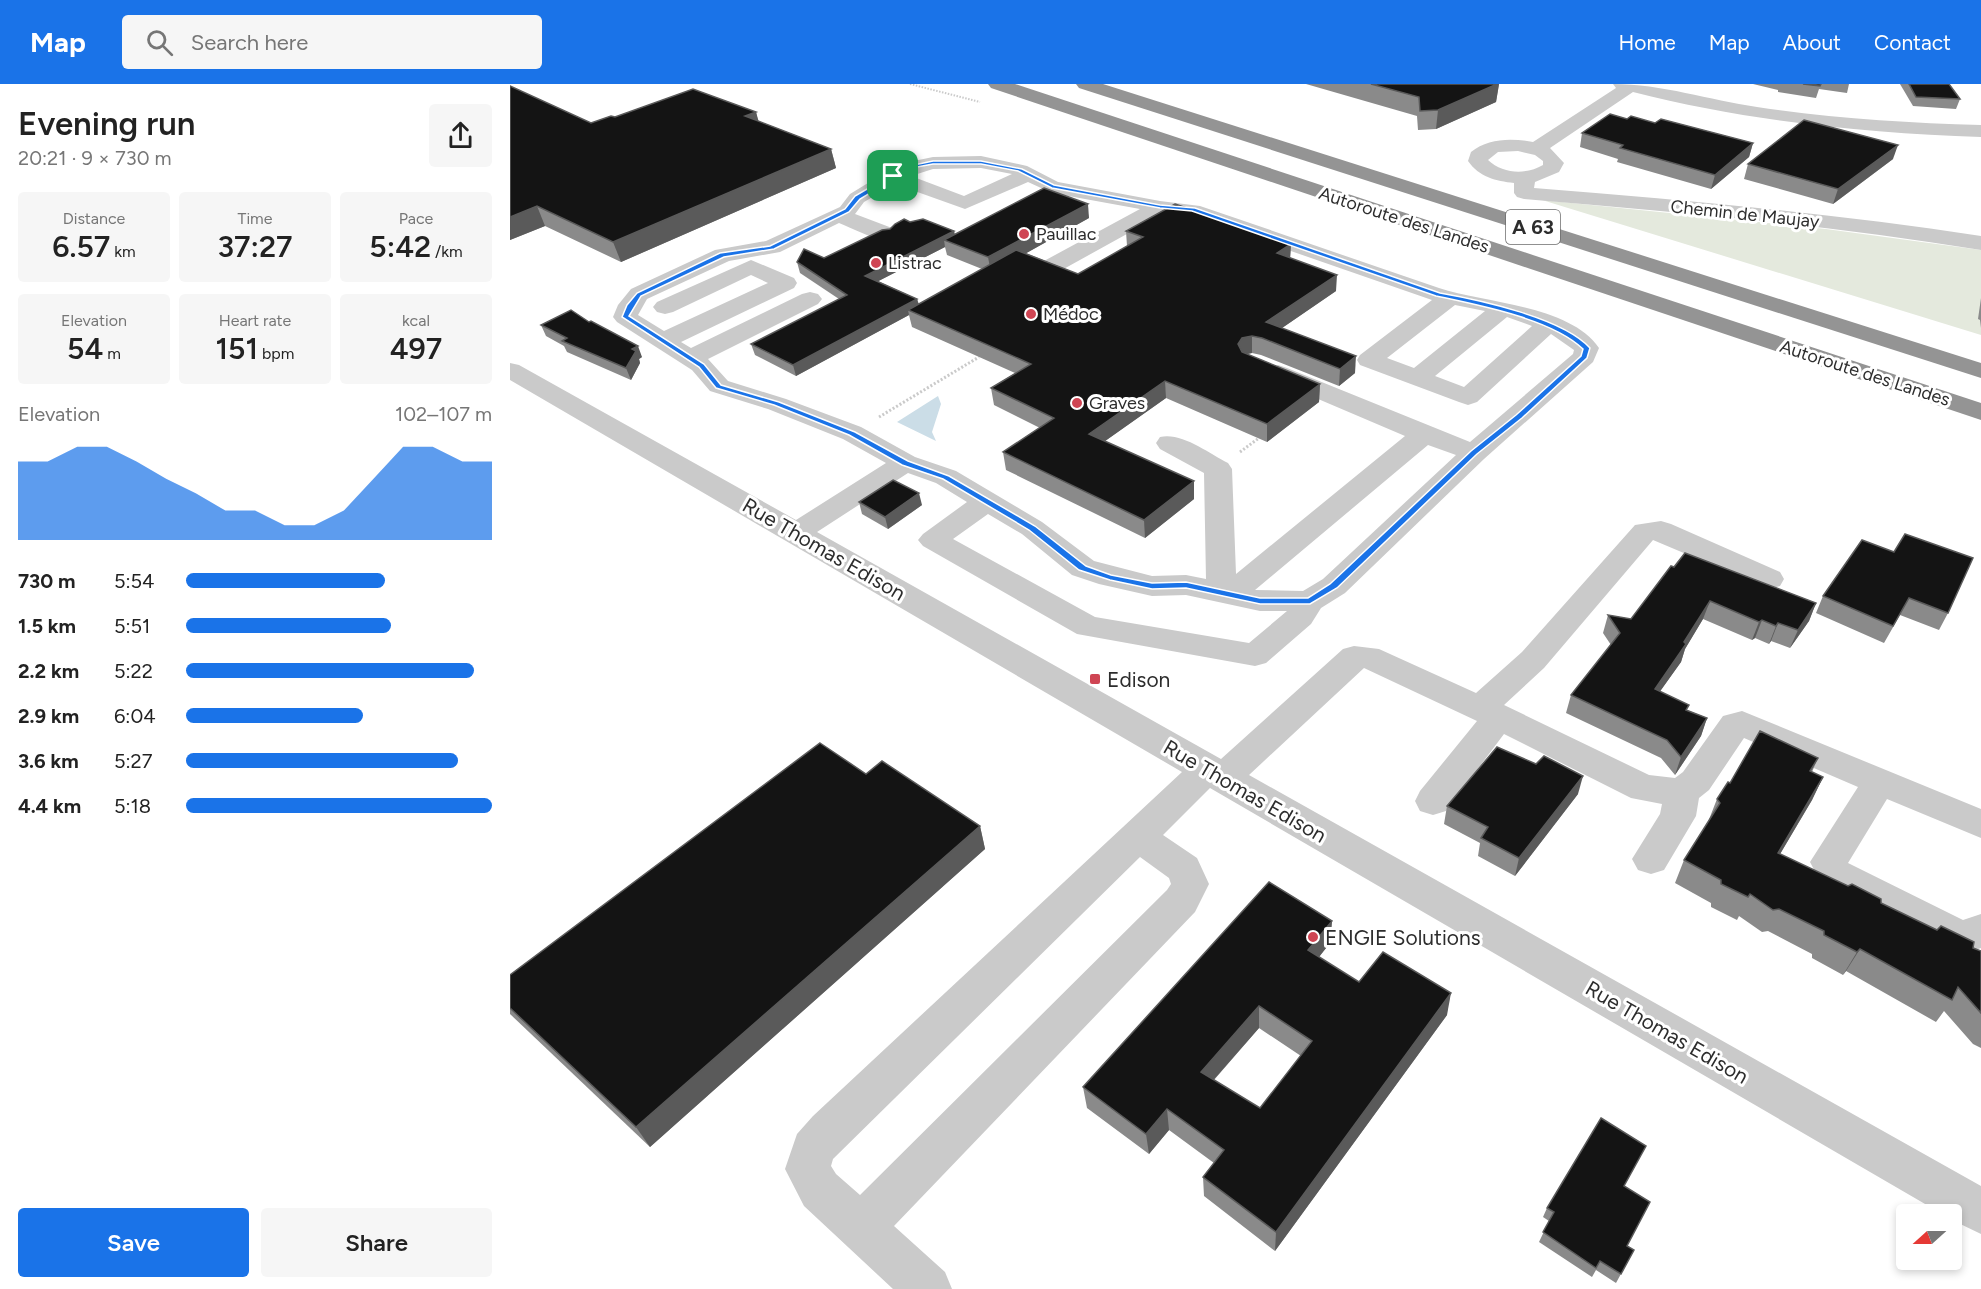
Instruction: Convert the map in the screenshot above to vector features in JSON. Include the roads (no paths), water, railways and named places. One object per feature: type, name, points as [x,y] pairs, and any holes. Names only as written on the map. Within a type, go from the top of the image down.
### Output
[{"type":"highway","name":"Autoroute des Landes","points":[[997,84],[1981,412]]},
{"type":"highway","name":"Autoroute des Landes","points":[[1085,84],[1981,371]]},
{"type":"highway","points":[[980,93],[1072,109]]},
{"type":"street","points":[[1535,149],[1633,85],[1791,112],[1904,123],[1981,125]]},
{"type":"street","points":[[1633,85],[1690,100],[1788,117],[1850,124],[1981,131]]},
{"type":"street","points":[[1500,146],[1535,149],[1552,158],[1554,163],[1546,173],[1525,177],[1500,175],[1489,171],[1478,161],[1478,156],[1490,148],[1500,146]]},
{"type":"street","points":[[987,501],[933,540],[1088,626],[1256,655],[1300,617],[1310,601],[1334,586],[1474,453],[1584,357],[1587,348],[1574,336],[1502,309],[1451,297],[1193,210],[1160,207],[1052,187],[1020,170],[999,165],[958,162],[916,166],[893,176],[858,198],[847,211],[772,247],[723,255],[639,294],[630,305],[625,317],[701,365],[719,386],[777,404],[852,434],[905,463],[946,477],[987,501],[1032,528],[1083,568],[1110,577],[1152,586],[1186,585],[1260,601],[1310,601]]},
{"type":"street","points":[[893,176],[965,203],[1027,175]]},
{"type":"street","name":"Chemin de Maujay","points":[[1525,177],[1524,193],[1677,206],[1877,228],[1981,243]]},
{"type":"street","points":[[1052,266],[1160,207]]},
{"type":"street","points":[[838,215],[885,233]]},
{"type":"street","points":[[633,322],[751,267],[786,283],[663,341]]},
{"type":"street","points":[[1451,297],[1369,360],[1519,416]]},
{"type":"street","points":[[690,358],[810,299]]},
{"type":"street","points":[[1417,378],[1502,309]]},
{"type":"street","points":[[1468,397],[1547,325]]},
{"type":"street","points":[[1252,362],[1474,453]]},
{"type":"street","name":"Rue Thomas Edison","points":[[521,385],[796,533],[1981,1211]]},
{"type":"street","points":[[1226,592],[1424,434]]},
{"type":"street","points":[[1169,443],[1218,469],[1226,592]]},
{"type":"street","points":[[796,533],[905,463]]},
{"type":"street","points":[[1433,801],[1489,713],[1645,531],[1661,530],[1769,579]]},
{"type":"street","points":[[928,1289],[820,1190],[808,1170],[813,1149],[829,1131],[1137,836],[1354,657],[1368,657],[1644,788],[1682,792]]},
{"type":"street","points":[[1651,859],[1678,816],[1682,792],[1696,781],[1735,725],[1742,723],[1981,824]]},
{"type":"street","points":[[1880,780],[1828,862],[1831,869],[1840,878],[1962,938],[1981,930]]},
{"type":"street","points":[[861,1227],[1181,901],[1190,884],[1184,869],[1137,836]]},
{"type":"water","points":[[938,396],[941,404],[932,432],[936,441],[897,422]]},
{"type":"place","name":"Pauillac","points":[[1024,234]]},
{"type":"place","name":"Listrac","points":[[876,263]]},
{"type":"place","name":"Médoc","points":[[1031,314]]},
{"type":"place","name":"Graves","points":[[1077,403]]},
{"type":"place","name":"Edison","points":[[1095,679]]},
{"type":"place","name":"ENGIE Solutions","points":[[1313,937]]}]
